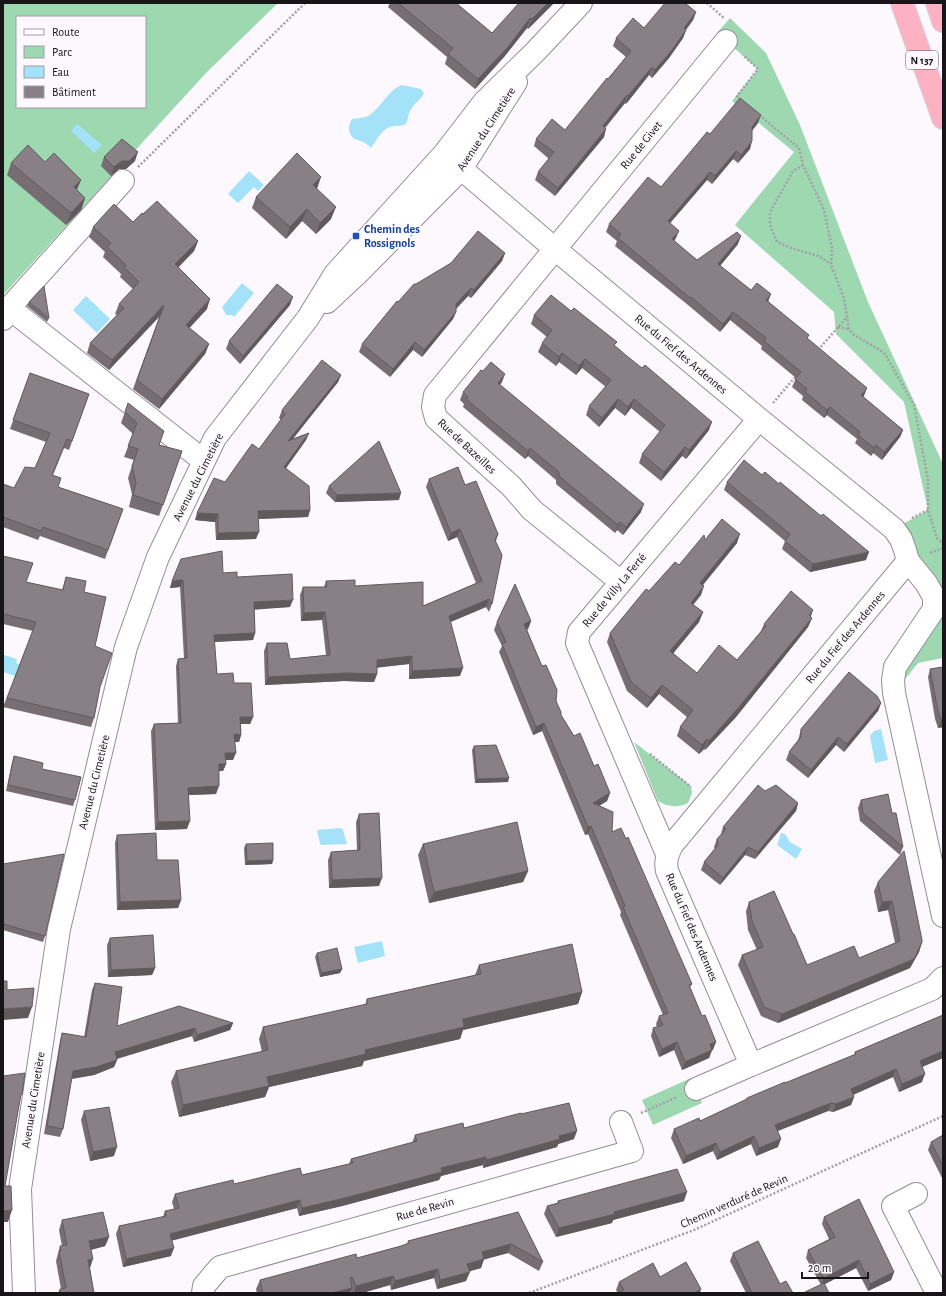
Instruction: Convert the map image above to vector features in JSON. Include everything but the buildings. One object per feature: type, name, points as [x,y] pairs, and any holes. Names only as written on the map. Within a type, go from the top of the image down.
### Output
[{"type":"highway","name":"N 137","points":[[902,3],[943,118]]},
{"type":"highway","points":[[937,3],[943,21]]},
{"type":"street","name":"Avenue du Cimetière","points":[[24,1293],[11,1191],[58,929],[125,652],[158,557],[215,438],[308,318],[335,274],[444,154],[484,102],[536,51],[579,3]]},
{"type":"street","name":"Rue de Givet","points":[[555,249],[726,41]]},
{"type":"street","name":"Avenue du Cimetière","points":[[308,318],[358,274],[461,169],[536,51]]},
{"type":"street","name":"Rue du Fief des Ardennes","points":[[444,154],[555,249],[894,529],[901,539],[908,561],[926,583],[934,597],[934,609],[895,667],[893,680],[894,693],[943,916]]},
{"type":"street","points":[[123,182],[6,313],[204,461]]},
{"type":"street","name":"Rue de Bazeilles","points":[[555,249],[435,395],[433,407],[436,418],[511,486],[532,510],[621,582]]},
{"type":"street","name":"Rue de Villy La Ferté","points":[[667,854],[577,643],[579,632],[759,419]]},
{"type":"street","name":"Rue du Fief des Ardennes","points":[[751,1065],[667,871],[667,854],[672,845],[908,561]]},
{"type":"street","points":[[696,1089],[932,989],[943,978]]},
{"type":"street","name":"Rue de Revin","points":[[203,1293],[204,1286],[220,1267],[632,1151],[621,1122]]},
{"type":"street","points":[[916,1194],[893,1206],[937,1293]]},
{"type":"path","points":[[123,182],[305,3]]},
{"type":"path","points":[[726,41],[758,69],[737,96],[742,100]]},
{"type":"path","points":[[756,113],[799,148],[803,165],[824,210],[832,248],[831,265],[844,298],[849,329],[854,335],[885,354],[914,405],[928,480],[928,510],[938,538],[943,544]]},
{"type":"path","points":[[803,165],[793,171],[770,212],[770,225],[777,242],[818,256],[831,265]]},
{"type":"path","points":[[813,356],[847,317]]},
{"type":"path","points":[[838,327],[849,329]]},
{"type":"path","points":[[759,419],[798,373]]},
{"type":"path","points":[[621,748],[634,742],[709,801]]},
{"type":"path","points":[[621,1122],[696,1089]]},
{"type":"path","name":"Chemin verduré de Revin","points":[[529,1293],[694,1230],[943,1116]]},
{"type":"green space","points":[[3,3],[278,3],[206,73],[3,295]]},
{"type":"green space","points":[[730,18],[766,53],[800,125],[868,302],[943,464],[943,658],[918,663],[894,693],[934,609],[894,529],[928,510],[904,402],[836,334],[834,312],[735,225],[794,152],[732,101],[758,69],[717,33]]},
{"type":"green space","points":[[634,742],[691,786],[692,793],[688,803],[680,806],[673,806],[665,805],[658,801]]},
{"type":"green space","points":[[691,1078],[702,1103],[653,1125],[642,1100]]},
{"type":"water","points":[[402,85],[421,89],[424,93],[411,109],[406,124],[392,126],[384,130],[371,148],[362,141],[354,139],[349,131],[349,125],[352,119],[362,118],[373,113],[397,87]]},
{"type":"water","points":[[77,124],[102,145],[94,153],[71,131]]},
{"type":"water","points":[[249,171],[264,185],[258,191],[254,187],[238,203],[228,194]]},
{"type":"water","points":[[242,283],[254,293],[234,317],[232,315],[226,315],[222,307]]},
{"type":"water","points":[[86,296],[110,319],[97,333],[73,310]]},
{"type":"water","points":[[4,655],[17,659],[16,663],[31,668],[27,680],[3,672]]},
{"type":"water","points":[[881,729],[888,760],[875,763],[870,736],[874,731]]},
{"type":"water","points":[[341,828],[347,844],[320,844],[317,830]]},
{"type":"water","points":[[781,833],[785,834],[790,842],[802,849],[796,859],[777,845]]},
{"type":"water","points":[[382,941],[385,956],[358,963],[354,947]]},
{"type":"place","name":"Chemin des Rossignols","points":[[356,236]]}]
